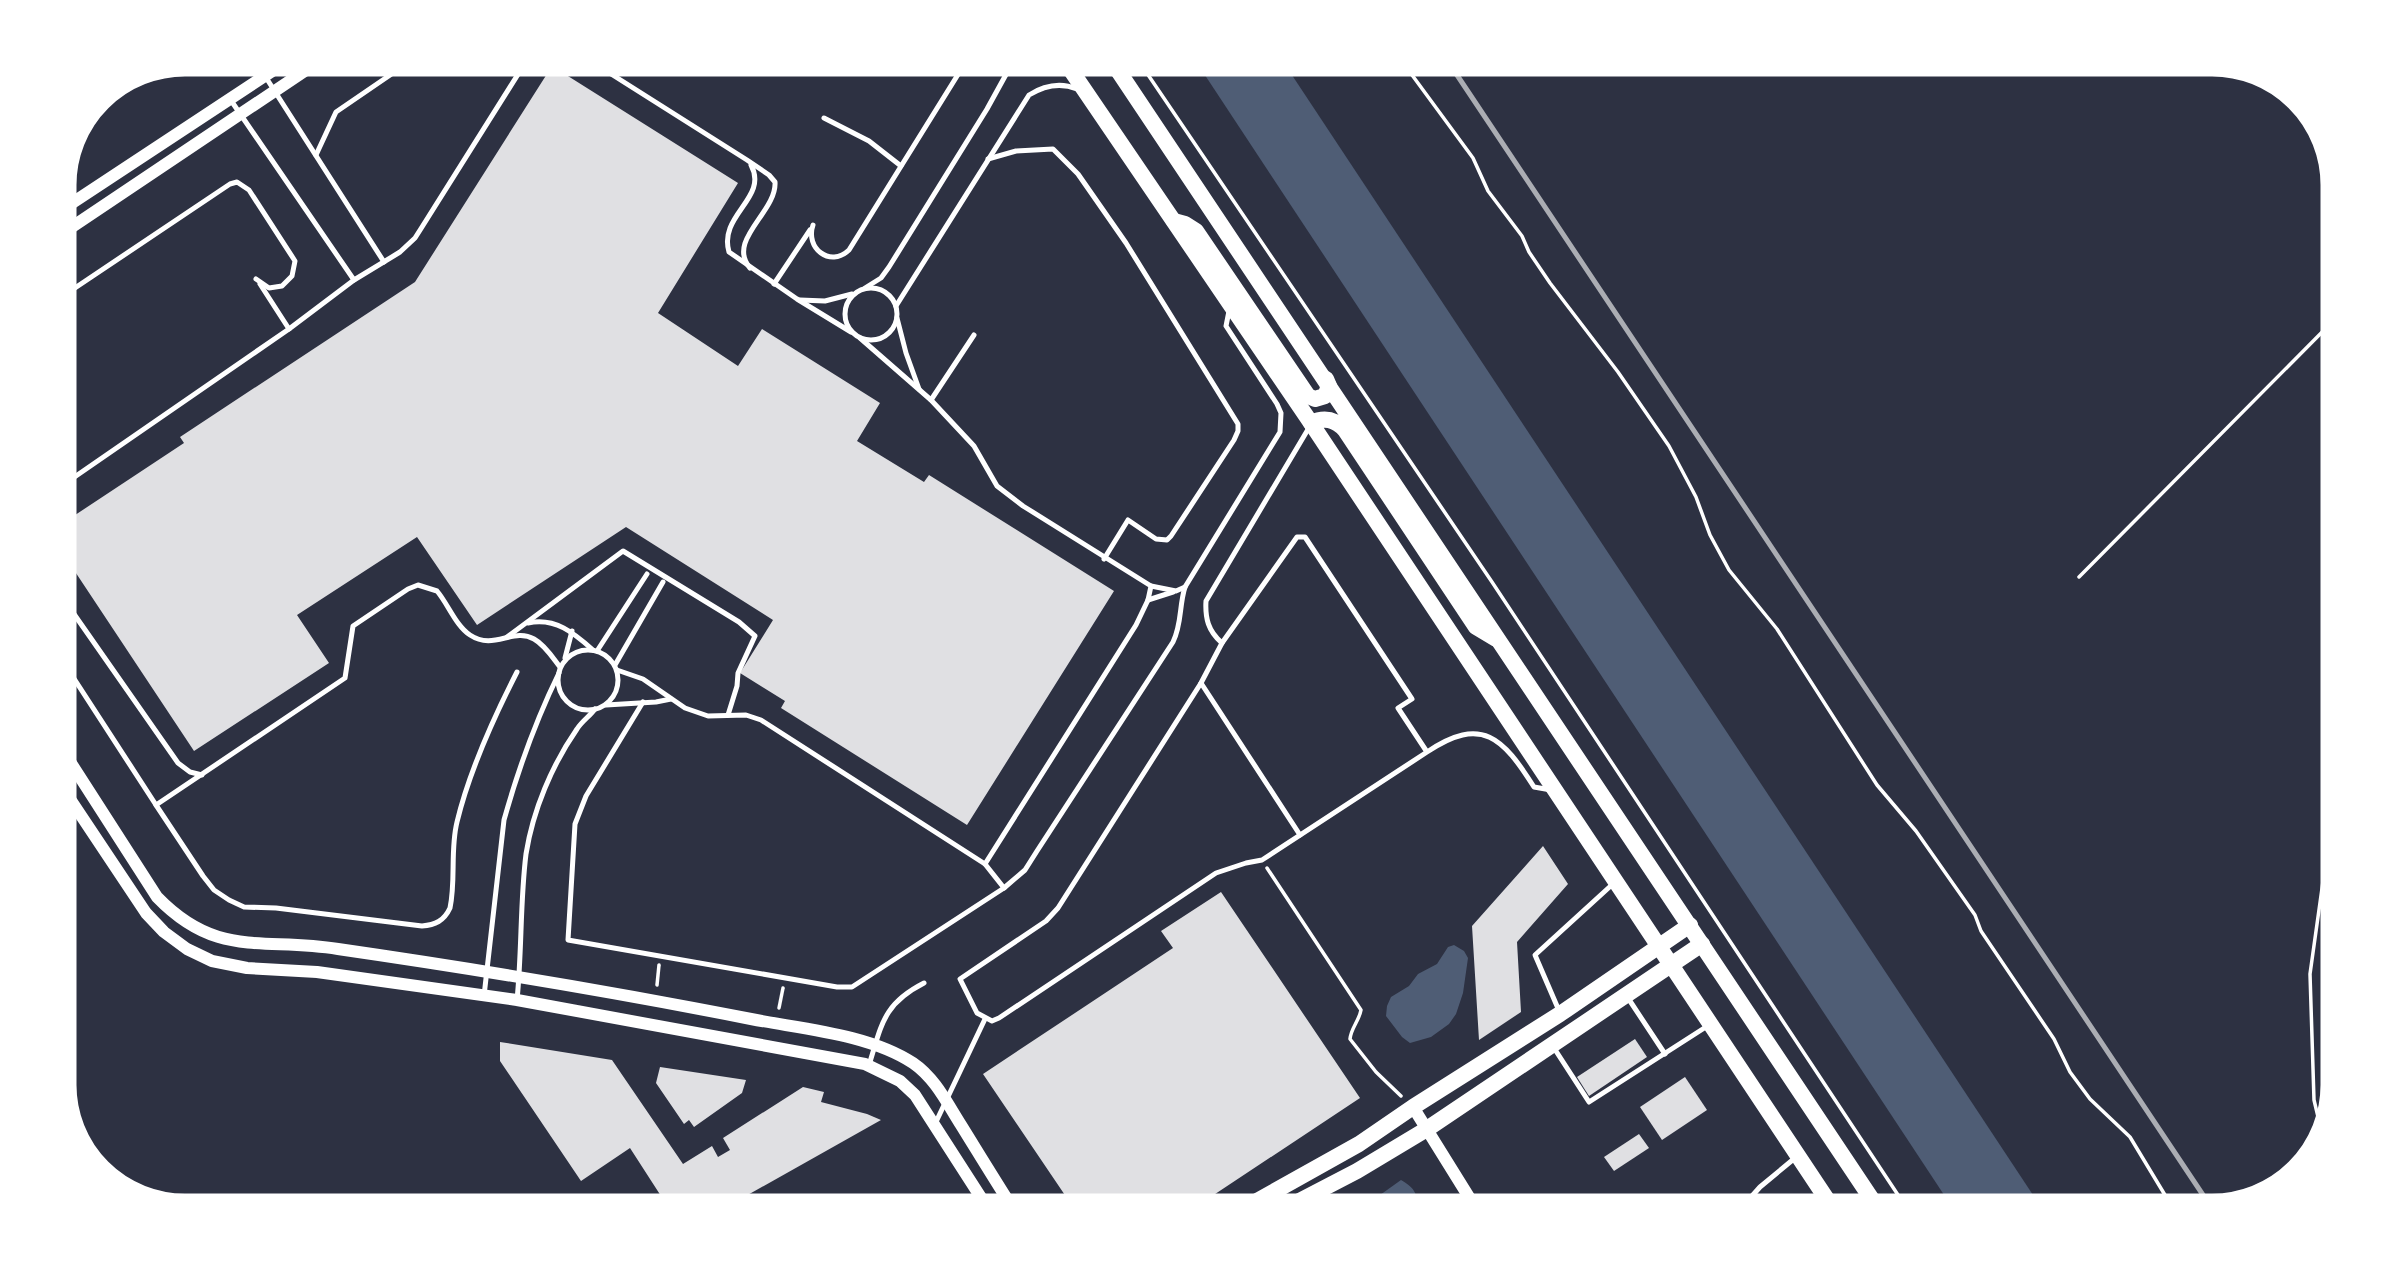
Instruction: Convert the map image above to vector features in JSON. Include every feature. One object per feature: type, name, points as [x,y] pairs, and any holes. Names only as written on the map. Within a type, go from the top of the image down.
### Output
[{"type":"main road","points":[[1072,72],[1311,423],[1826,1198]]},
{"type":"main road","points":[[1119,72],[1871,1198]]},
{"type":"main road","points":[[1174,221],[1196,231],[1308,396],[1315,399],[1325,396],[1329,386],[1326,379]]},
{"type":"main road","points":[[1311,423],[1325,419],[1333,421],[1345,430],[1476,627],[1498,640]]},
{"type":"main road","points":[[1262,1198],[1359,1144],[1560,1014],[1690,925]]},
{"type":"main road","points":[[1305,1198],[1427,1129],[1702,944]]},
{"type":"street","points":[[72,203],[271,72]]},
{"type":"street","points":[[72,227],[303,72]]},
{"type":"street","points":[[72,765],[157,897],[193,928],[213,937],[242,943],[319,946],[519,976],[876,1043],[914,1063],[933,1081],[1006,1198]]},
{"type":"street","points":[[72,803],[146,913],[164,932],[187,949],[212,961],[247,968],[317,972],[517,1000],[869,1065],[900,1081],[915,1095],[981,1198]]},
{"type":"street","points":[[1413,1107],[1470,1198]]},
{"type":"lane","points":[[316,155],[336,112],[394,72]]},
{"type":"lane","points":[[72,479],[354,281],[407,248],[519,72]]},
{"type":"lane","points":[[608,72],[769,174],[775,182],[776,189],[772,200],[744,246],[745,262],[750,268]]},
{"type":"lane","points":[[774,284],[813,225],[813,246],[830,257],[844,254],[960,72]]},
{"type":"lane","points":[[797,299],[825,301],[855,293],[881,278],[1007,72]]},
{"type":"lane","points":[[265,76],[384,262]]},
{"type":"lane","points":[[896,306],[1029,95],[1054,84],[1069,85],[1082,91],[1094,104]]},
{"type":"lane","points":[[230,99],[354,281]]},
{"type":"lane","points":[[824,118],[869,141],[901,166]]},
{"type":"lane","points":[[988,159],[1016,151],[1052,149],[1078,174],[1126,243],[1238,424],[1234,440],[1171,536],[1167,540],[1156,539],[1128,520],[1104,559]]},
{"type":"lane","points":[[747,160],[753,167],[755,184],[731,224],[727,242],[729,252],[860,338],[931,400],[974,446],[997,486],[1012,499],[1151,586],[1176,590]]},
{"type":"lane","points":[[72,290],[230,184],[237,182],[249,190],[292,255],[294,271],[288,283],[269,288],[256,279],[289,329]]},
{"type":"lane","points":[[865,288],[881,290],[896,306],[906,354],[920,392]]},
{"type":"lane","points":[[851,332],[845,311],[848,301],[855,293]]},
{"type":"lane","points":[[643,702],[586,796],[575,824],[568,940],[837,988],[852,986],[1004,888],[1025,870],[1173,642],[1179,630],[1179,606],[1185,587],[1276,440],[1282,423],[1278,404],[1226,326],[1231,305]]},
{"type":"lane","points":[[860,338],[871,341],[882,338],[894,327],[897,317]]},
{"type":"lane","points":[[931,400],[974,335]]},
{"type":"lane","points":[[1222,643],[1208,626],[1206,601],[1311,423]]},
{"type":"lane","points":[[1427,752],[1398,708],[1412,699],[1305,537],[1297,537],[1222,643],[1201,683],[1058,908],[1046,921],[960,979],[977,1013],[992,1021],[999,1018],[1216,873],[1262,860],[1427,752],[1458,735],[1490,737],[1504,745],[1534,786],[1555,791]]},
{"type":"lane","points":[[504,639],[623,551],[740,622],[755,636],[738,673],[728,715]]},
{"type":"lane","points":[[595,651],[647,573]]},
{"type":"lane","points":[[606,705],[616,692],[616,668],[663,582]]},
{"type":"lane","points":[[156,805],[345,678],[353,626],[418,585],[438,591],[464,630],[472,636],[492,642],[519,635],[533,638],[561,668]]},
{"type":"lane","points":[[985,864],[1136,625],[1148,600],[1151,586]]},
{"type":"lane","points":[[1148,600],[1185,587]]},
{"type":"lane","points":[[72,611],[178,763],[190,772],[202,775]]},
{"type":"lane","points":[[523,624],[544,622],[572,631],[595,651],[603,654],[616,668],[643,679],[685,708],[708,716],[746,715],[761,720],[985,864],[1004,888]]},
{"type":"lane","points":[[484,996],[504,820],[548,694],[570,647],[572,631]]},
{"type":"lane","points":[[595,651],[576,652],[561,668],[560,689],[569,703],[579,708],[595,709],[606,705],[671,699]]},
{"type":"lane","points":[[72,676],[203,876],[214,890],[229,901],[244,907],[276,908],[422,926],[444,919],[450,908],[457,823],[491,722],[517,672]]},
{"type":"lane","points":[[1201,683],[1300,835]]},
{"type":"lane","points":[[517,1000],[526,855],[531,827],[559,758],[577,729],[595,709]]},
{"type":"lane","points":[[1560,1014],[1535,955],[1615,882]]},
{"type":"lane","points":[[869,1065],[883,1021],[893,1004],[908,991],[925,984]]},
{"type":"lane","points":[[1626,994],[1665,1054]]},
{"type":"lane","points":[[935,1124],[985,1019]]},
{"type":"lane","points":[[1552,1045],[1589,1102],[1710,1025]]},
{"type":"lane","points":[[1752,1198],[1760,1187],[1797,1156]]},
{"type":"path","points":[[1146,72],[1507,604],[1900,1198]]},
{"type":"path","points":[[1410,72],[1473,158],[1489,191],[1522,236],[1529,253],[1618,372],[1669,446],[1696,497],[1718,554],[1777,629],[1877,785],[1921,837],[1975,915],[1981,931],[2053,1039],[2070,1072],[2090,1099],[2130,1137],[2167,1198]]},
{"type":"path","points":[[2079,577],[2325,329]]},
{"type":"path","points":[[1262,860],[1361,1010],[1359,1022],[1351,1030],[1350,1039],[1376,1072],[1413,1107]]},
{"type":"path","points":[[2319,1121],[2314,1100],[2310,974],[2325,867]]},
{"type":"path","points":[[655,1000],[660,956]]},
{"type":"path","points":[[776,1024],[785,977]]},
{"type":"water","points":[[1203,72],[1290,72],[2035,1198],[1946,1198]]},
{"type":"water","points":[[1454,945],[1464,951],[1468,958],[1463,993],[1456,1014],[1449,1024],[1431,1037],[1410,1043],[1386,1016],[1391,997],[1409,986],[1418,974],[1437,964],[1448,947]]},
{"type":"water","points":[[1401,1180],[1410,1186],[1416,1198],[1372,1198]]},
{"type":"building","points":[[548,72],[562,72],[738,183],[658,313],[738,366],[762,329],[880,403],[857,441],[924,482],[929,475],[1114,591],[967,825],[781,708],[785,701],[740,673],[773,620],[626,527],[477,625],[417,537],[297,615],[329,663],[194,751],[72,567],[72,517],[184,443],[180,437],[415,282]]},
{"type":"building","points":[[1543,846],[1568,884],[1517,942],[1521,1012],[1479,1040],[1472,926]]},
{"type":"building","points":[[1221,892],[1360,1098],[1209,1198],[1067,1198],[983,1074],[1173,948],[1161,931]]},
{"type":"building","points":[[1635,1039],[1647,1057],[1589,1096],[1577,1077]]},
{"type":"building","points":[[500,1042],[612,1060],[683,1164],[712,1146],[718,1157],[730,1150],[723,1138],[803,1087],[824,1092],[821,1102],[881,1120],[742,1198],[662,1198],[630,1148],[581,1181],[500,1061]]},
{"type":"building","points":[[660,1067],[746,1080],[742,1093],[694,1127],[689,1120],[684,1124],[656,1083]]},
{"type":"building","points":[[1685,1077],[1707,1110],[1662,1140],[1640,1107]]},
{"type":"building","points":[[1639,1134],[1649,1148],[1614,1171],[1604,1157]]},
{"type":"railway","points":[[1455,72],[2205,1198]]}]
